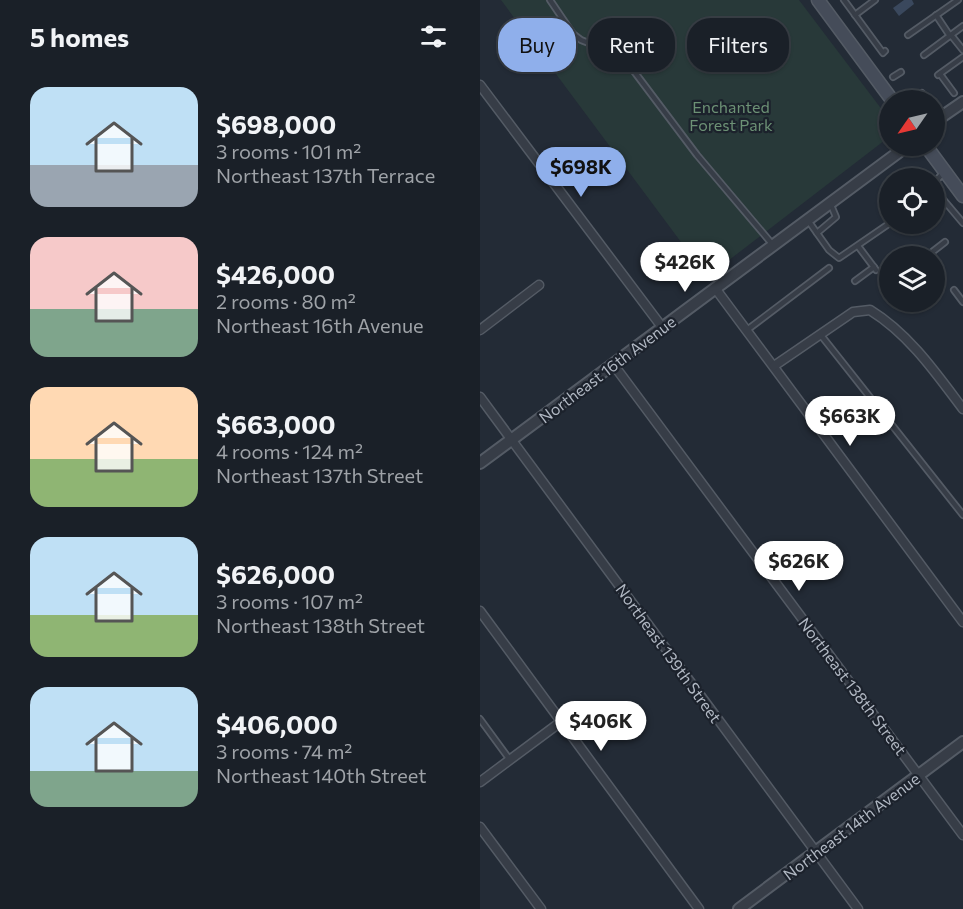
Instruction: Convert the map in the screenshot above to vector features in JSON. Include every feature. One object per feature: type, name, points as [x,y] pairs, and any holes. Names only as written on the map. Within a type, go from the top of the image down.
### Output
[{"type":"main road","points":[[818,0],[885,90]]},
{"type":"main road","points":[[934,156],[943,168]]},
{"type":"main road","points":[[945,171],[963,196]]},
{"type":"street","points":[[480,85],[662,327]]},
{"type":"street","points":[[945,115],[963,102]]},
{"type":"street","name":"Northeast 16th Avenue","points":[[480,463],[893,156]]},
{"type":"street","points":[[480,330],[539,285]]},
{"type":"street","points":[[715,288],[963,622]]},
{"type":"street","points":[[774,366],[853,312],[870,310],[885,319],[910,342],[963,409]]},
{"type":"street","name":"Northeast 138th Street","points":[[613,364],[963,835]]},
{"type":"street","name":"Northeast 139th Street","points":[[480,397],[858,909]]},
{"type":"street","points":[[480,611],[699,909]]},
{"type":"street","points":[[480,782],[562,721]]},
{"type":"street","name":"Northeast 14th Avenue","points":[[739,909],[963,742]]},
{"type":"street","points":[[480,826],[542,909]]},
{"type":"lane","points":[[550,0],[573,34],[581,40],[614,53],[630,66],[697,155],[773,245]]},
{"type":"lane","points":[[844,0],[883,53],[885,51]]},
{"type":"lane","points":[[855,15],[875,0]]},
{"type":"lane","points":[[909,35],[958,0]]},
{"type":"lane","points":[[936,15],[963,50]]},
{"type":"lane","points":[[924,55],[963,26]]},
{"type":"lane","points":[[954,93],[939,74],[962,60]]},
{"type":"lane","points":[[893,77],[901,72]]},
{"type":"lane","points":[[945,202],[963,223]]},
{"type":"lane","points":[[817,233],[836,217],[830,203]]},
{"type":"lane","points":[[807,219],[832,254],[839,258],[879,231]]},
{"type":"lane","points":[[941,246],[945,243]]},
{"type":"lane","points":[[855,281],[875,269],[858,246]]},
{"type":"lane","points":[[747,330],[829,268]]},
{"type":"lane","points":[[954,290],[963,302]]},
{"type":"lane","points":[[820,334],[963,515]]},
{"type":"lane","points":[[480,719],[510,760]]},
{"type":"green space","name":"Enchanted Forest Park","points":[[501,0],[799,0],[879,106],[879,145],[707,277],[555,72],[576,72],[576,18],[514,18]]},
{"type":"water","points":[[904,0],[912,0],[914,4],[899,16],[893,8]]}]
